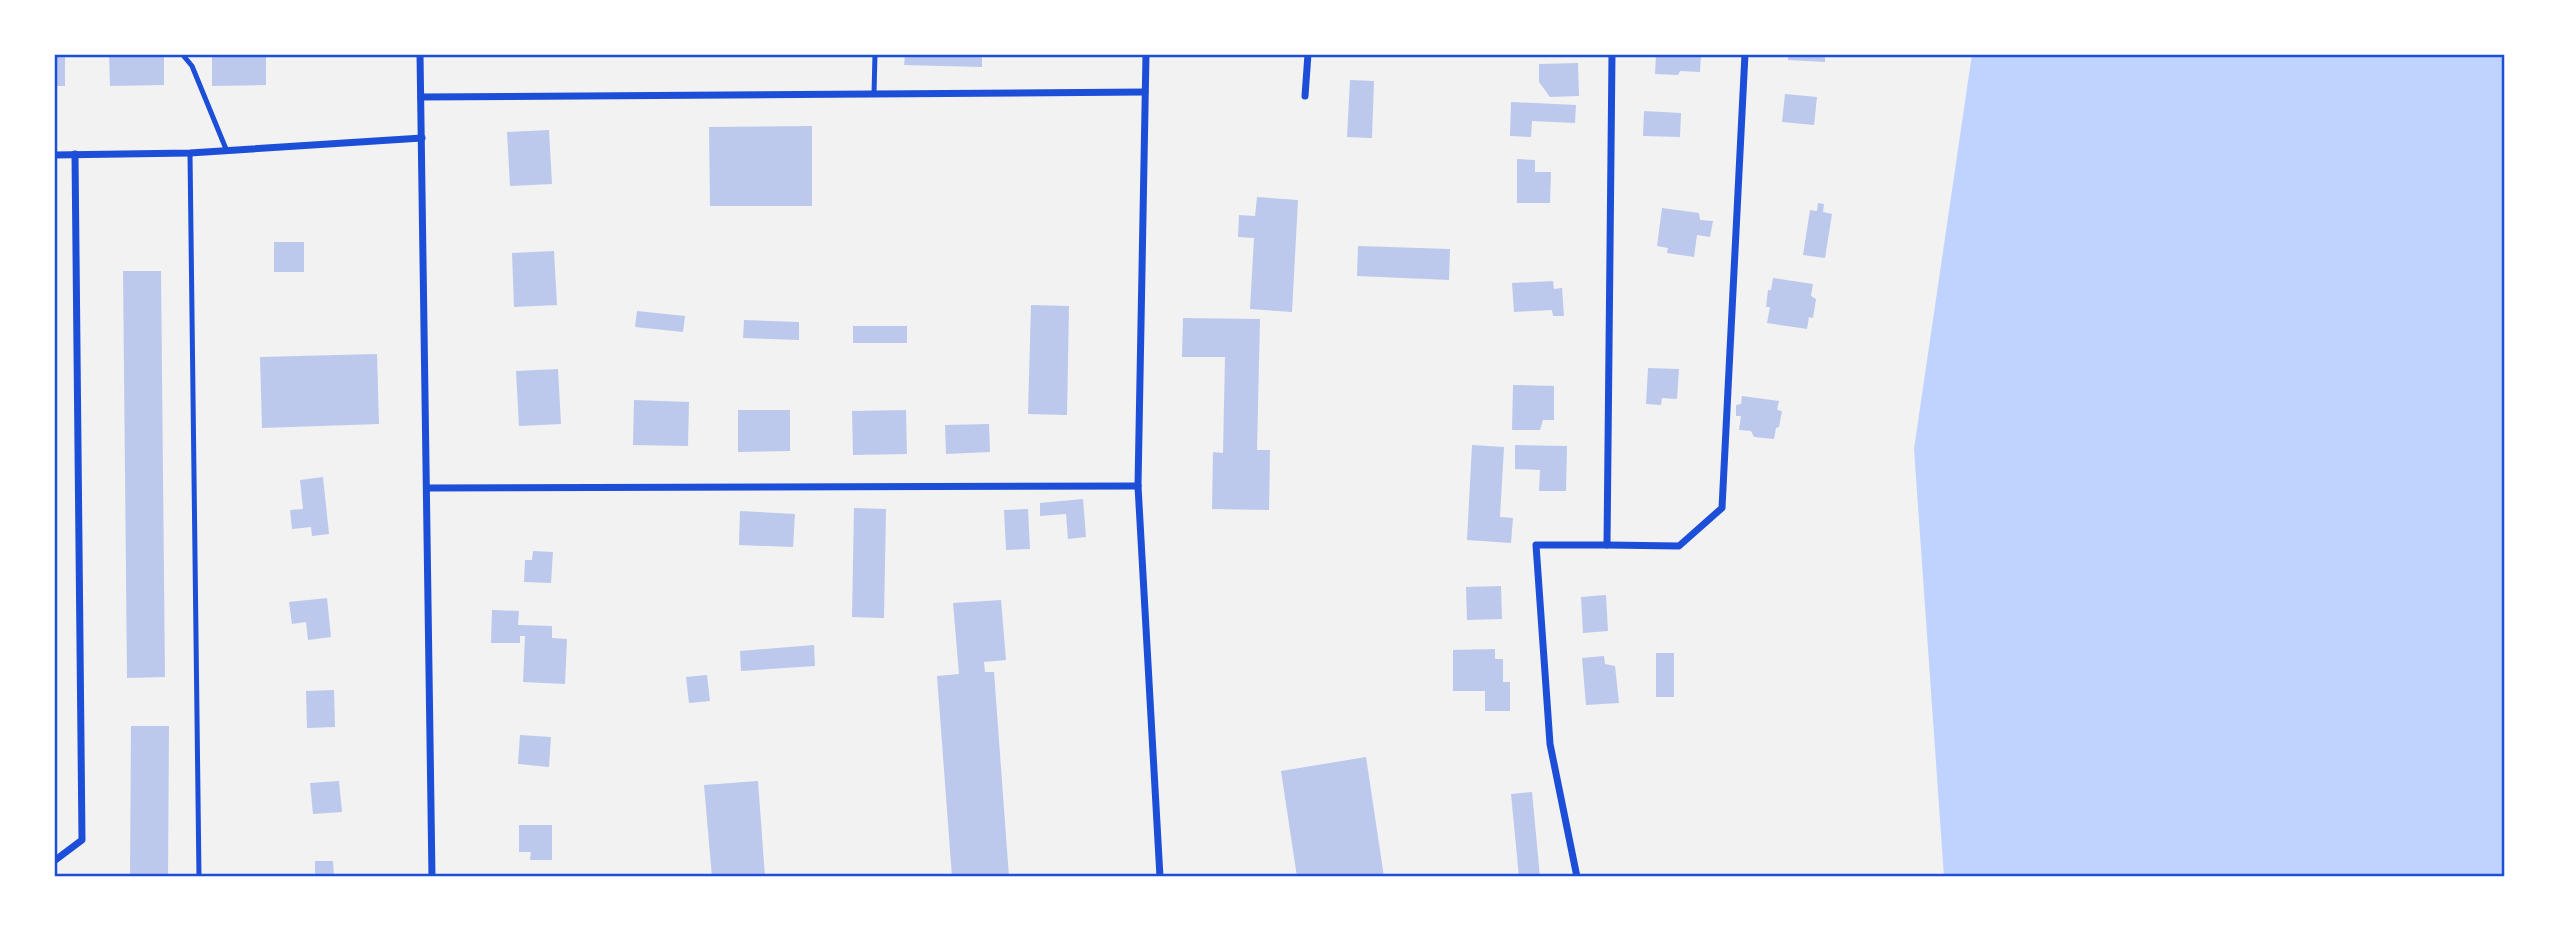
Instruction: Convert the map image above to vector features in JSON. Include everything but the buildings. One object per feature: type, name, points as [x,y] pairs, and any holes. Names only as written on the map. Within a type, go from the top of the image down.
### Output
[{"type":"street","points":[[420,54],[432,877]]},
{"type":"street","points":[[1146,54],[1138,486],[1160,877]]},
{"type":"street","points":[[1305,96],[1308,54]]},
{"type":"street","points":[[1607,545],[1612,54]]},
{"type":"street","points":[[1577,877],[1550,744],[1536,545],[1679,546],[1722,508],[1745,54]]},
{"type":"street","points":[[421,97],[1145,92]]},
{"type":"street","points":[[54,155],[190,153],[422,138]]},
{"type":"street","points":[[54,861],[82,840],[75,154]]},
{"type":"street","points":[[427,488],[1138,486]]},
{"type":"lane","points":[[182,54],[192,66],[226,149]]},
{"type":"lane","points":[[874,94],[875,54]]},
{"type":"lane","points":[[190,153],[199,877]]},
{"type":"water","points":[[1972,54],[2505,54],[2505,877],[1944,877],[1914,449]]}]
